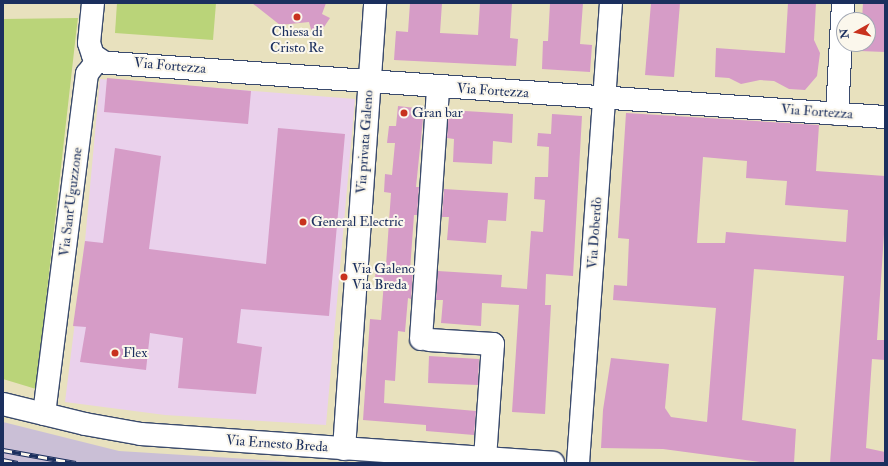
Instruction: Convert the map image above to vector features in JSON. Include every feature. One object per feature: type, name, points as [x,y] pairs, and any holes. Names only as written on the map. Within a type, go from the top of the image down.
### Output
[{"type":"street","points":[[94,3],[90,43],[93,54],[102,61]]},
{"type":"street","name":"Via privata Galeno","points":[[344,448],[375,3]]},
{"type":"street","name":"Via Doberdò","points":[[578,463],[611,3]]},
{"type":"street","points":[[837,114],[843,3]]},
{"type":"street","name":"Via Fortezza","points":[[102,61],[370,83],[885,116]]},
{"type":"street","name":"Via Sant'Uguzzone","points":[[44,414],[88,74],[92,65],[102,61]]},
{"type":"street","points":[[438,87],[425,339],[493,344],[485,458]]},
{"type":"street","name":"Via Ernesto Breda","points":[[3,404],[142,434],[553,463]]},
{"type":"shaded area","points":[[100,79],[355,99],[326,425],[165,415],[65,402],[85,241]]},
{"type":"shaded area","points":[[3,422],[119,451],[310,463],[3,463]]},
{"type":"green space","points":[[117,3],[216,3],[213,40],[115,33]]},
{"type":"green space","points":[[78,18],[36,389],[3,379],[3,19]]},
{"type":"building","name":"Chiesa di Cristo Re","points":[[252,3],[326,3],[322,14],[330,18],[324,27],[316,30],[313,37],[309,22],[280,25]]},
{"type":"building","points":[[410,3],[442,3],[440,33],[478,35],[480,3],[512,3],[510,38],[518,39],[516,66],[394,60],[396,31],[408,32]]},
{"type":"building","points":[[550,3],[583,3],[580,44],[592,45],[590,72],[542,69],[543,41],[548,41]]},
{"type":"building","points":[[651,3],[680,3],[674,77],[645,75]]},
{"type":"building","points":[[788,3],[816,3],[814,40],[820,53],[817,76],[805,90],[789,89],[774,81],[760,80],[741,84],[729,78],[715,77],[716,48],[785,53]]},
{"type":"building","points":[[863,3],[885,3],[885,52],[876,52],[876,12],[862,12]]},
{"type":"building","points":[[107,78],[251,91],[248,124],[104,112]]},
{"type":"building","points":[[398,106],[424,109],[416,187],[419,187],[417,215],[414,215],[410,270],[413,270],[411,299],[408,298],[405,332],[398,331],[395,381],[385,380],[384,403],[476,411],[474,435],[426,431],[426,425],[363,420],[370,319],[381,320],[384,281],[375,280],[376,264],[386,265],[391,193],[384,192],[385,174],[392,175],[395,143],[387,143],[389,126],[396,126]]},
{"type":"building","points":[[449,110],[513,114],[512,143],[493,141],[492,164],[453,162],[454,139],[447,138]]},
{"type":"building","points":[[626,113],[819,125],[816,171],[885,176],[885,219],[877,340],[885,340],[885,360],[872,359],[866,448],[885,452],[885,463],[830,463],[844,276],[754,269],[742,420],[796,429],[794,463],[768,463],[663,449],[601,448],[603,410],[611,358],[669,364],[665,408],[671,417],[707,422],[716,308],[613,300],[614,285],[627,286],[629,239],[618,238]],"holes":[[[703,157],[747,161],[746,178],[787,181],[785,205],[848,210],[846,242],[726,232],[725,243],[697,243]]]},
{"type":"building","points":[[552,114],[582,116],[573,276],[546,274],[545,305],[551,305],[545,414],[512,412],[519,305],[482,303],[481,326],[441,323],[443,300],[436,300],[438,271],[502,275],[501,287],[527,289],[531,231],[543,232],[545,200],[534,199],[535,177],[548,177],[549,147],[537,146],[538,133],[551,134]]},
{"type":"building","points":[[278,128],[345,134],[329,316],[241,309],[237,343],[262,347],[256,394],[178,388],[183,338],[150,333],[146,370],[80,362],[86,327],[73,326],[85,241],[103,243],[115,148],[161,156],[149,249],[266,264]]},
{"type":"building","points":[[444,189],[508,193],[506,221],[488,220],[486,243],[447,240],[449,217],[442,217]]},
{"type":"building","points":[[429,356],[479,359],[478,385],[428,383]]},
{"type":"railway","points":[[3,450],[76,463]]},
{"type":"railway","points":[[3,460],[18,463]]},
{"type":"place","name":"Chiesa di Cristo Re","points":[[297,17]]},
{"type":"place","name":"Gran bar","points":[[404,113]]},
{"type":"place","name":"General Electric","points":[[303,222]]},
{"type":"place","name":"Via Galeno Via Breda","points":[[344,277]]},
{"type":"place","name":"Flex","points":[[115,353]]}]
